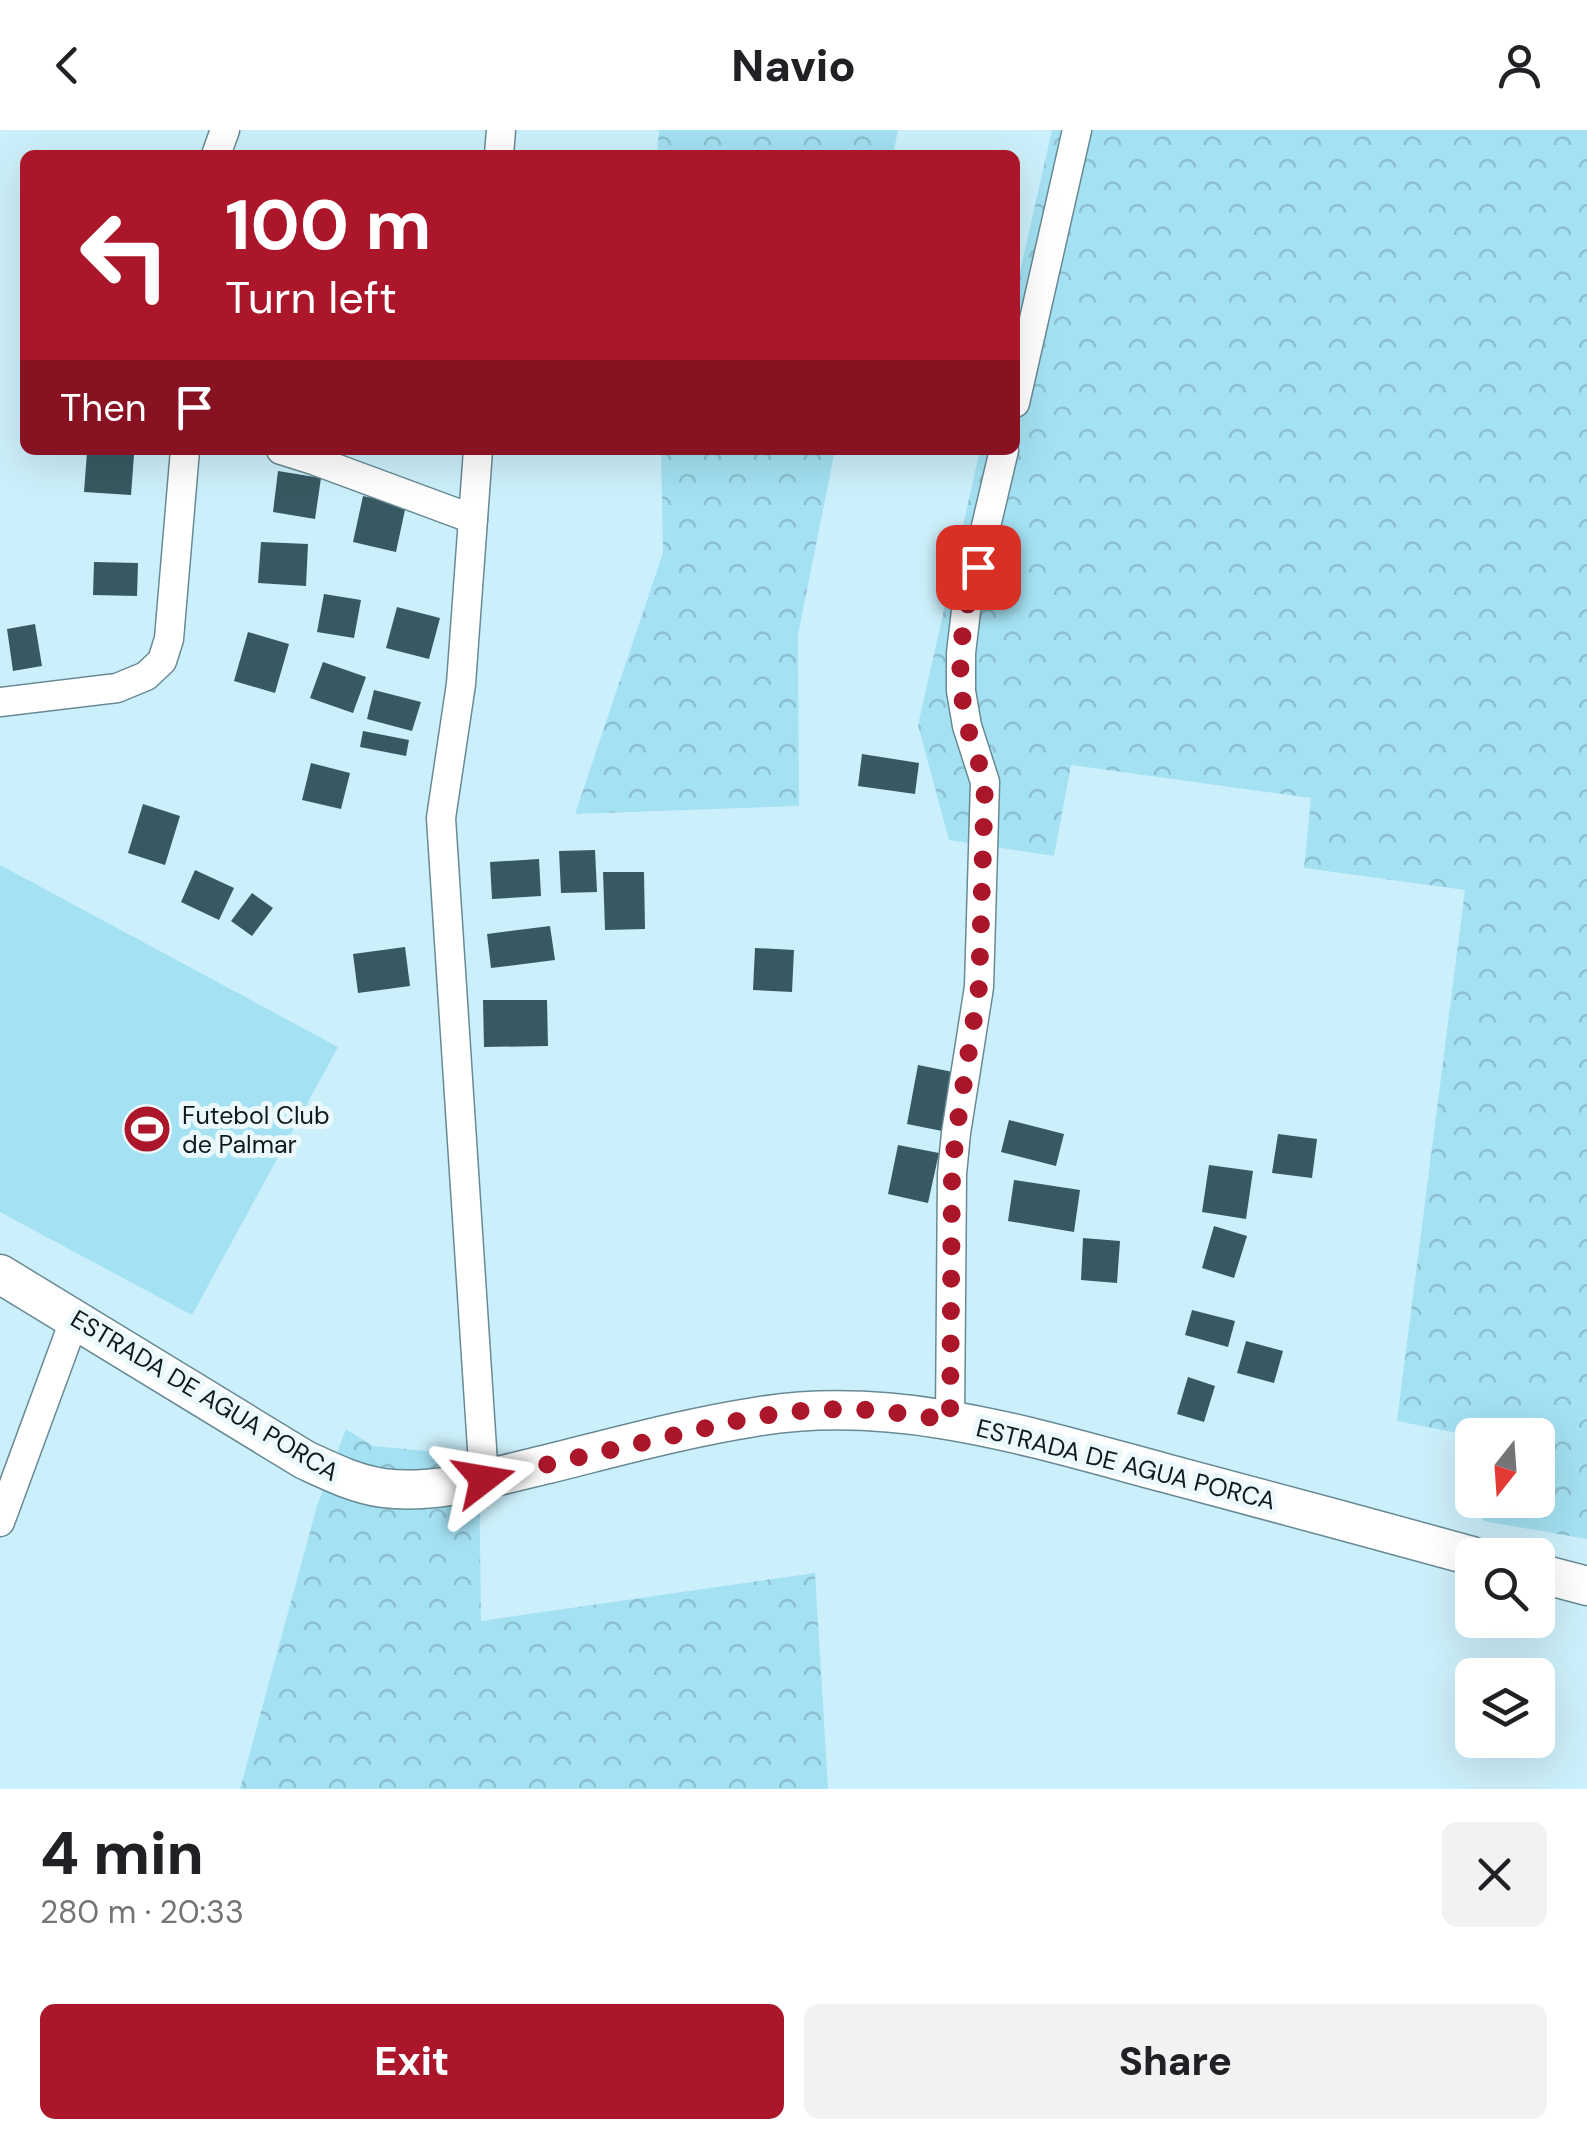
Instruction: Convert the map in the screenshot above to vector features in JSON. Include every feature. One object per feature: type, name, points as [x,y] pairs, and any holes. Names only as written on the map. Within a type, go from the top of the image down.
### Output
[{"type":"main road","name":"ESTRADA DE AGUA PORCA","points":[[0,1274],[305,1460],[346,1479],[383,1488],[422,1490],[484,1479],[754,1417],[815,1409],[875,1410],[1028,1436],[1455,1551]]},
{"type":"main road","points":[[1555,1578],[1587,1586]]},
{"type":"street","points":[[1020,381],[1077,130]]},
{"type":"street","points":[[0,702],[117,688],[146,676],[162,661],[169,639],[185,455]]},
{"type":"street","points":[[298,455],[473,519]]},
{"type":"street","points":[[478,455],[461,684],[441,818],[484,1479]]},
{"type":"street","points":[[950,1420],[952,1174],[979,987],[985,782],[967,726],[960,653],[966,611],[1003,455]]},
{"type":"street","points":[[0,1522],[75,1318]]},
{"type":"green space","points":[[659,130],[898,130],[894,150],[657,150]]},
{"type":"green space","points":[[1052,130],[1587,130],[1587,1539],[1483,1521],[1483,1518],[1555,1518],[1555,1418],[1455,1418],[1455,1433],[1397,1421],[1465,890],[1304,868],[1311,798],[1071,765],[1054,856],[949,840],[918,725],[979,455],[1020,455],[1020,272]]},
{"type":"green space","points":[[661,455],[834,455],[798,635],[799,806],[575,814],[663,553]]},
{"type":"green space","name":"Futebol Club de Palmar","points":[[0,865],[338,1047],[192,1315],[0,1212]]},
{"type":"green space","points":[[346,1429],[373,1446],[479,1456],[481,1621],[815,1573],[828,1789],[240,1789],[317,1506]]},
{"type":"building","points":[[87,455],[134,455],[131,495],[84,492]]},
{"type":"building","points":[[278,471],[321,478],[315,519],[273,512]]},
{"type":"building","points":[[363,496],[406,505],[396,552],[353,542]]},
{"type":"building","points":[[261,542],[308,544],[306,586],[258,583]]},
{"type":"building","points":[[94,562],[138,563],[137,596],[93,595]]},
{"type":"building","points":[[324,594],[361,600],[354,638],[317,632]]},
{"type":"building","points":[[397,607],[440,618],[429,659],[386,648]]},
{"type":"building","points":[[35,624],[42,666],[13,671],[7,629]]},
{"type":"building","points":[[248,632],[289,644],[275,693],[234,681]]},
{"type":"building","points":[[323,662],[366,677],[353,713],[310,698]]},
{"type":"building","points":[[374,690],[421,702],[412,731],[367,719]]},
{"type":"building","points":[[363,731],[409,740],[406,756],[360,747]]},
{"type":"building","points":[[862,754],[919,763],[915,794],[858,786]]},
{"type":"building","points":[[311,763],[350,773],[341,809],[302,800]]},
{"type":"building","points":[[143,804],[180,816],[165,865],[128,853]]},
{"type":"building","points":[[595,850],[597,892],[561,893],[559,851]]},
{"type":"building","points":[[539,859],[541,896],[492,899],[490,862]]},
{"type":"building","points":[[195,870],[234,888],[219,920],[181,902]]},
{"type":"building","points":[[603,872],[644,872],[645,929],[605,930]]},
{"type":"building","points":[[252,893],[273,908],[252,936],[231,921]]},
{"type":"building","points":[[550,926],[555,960],[491,968],[487,934]]},
{"type":"building","points":[[405,947],[410,986],[358,993],[353,954]]},
{"type":"building","points":[[755,948],[794,950],[792,992],[753,990]]},
{"type":"building","points":[[483,1000],[547,1000],[548,1046],[484,1047]]},
{"type":"building","points":[[918,1065],[953,1072],[942,1131],[907,1124]]},
{"type":"building","points":[[1009,1120],[1064,1134],[1056,1166],[1001,1152]]},
{"type":"building","points":[[1278,1134],[1317,1139],[1312,1178],[1272,1173]]},
{"type":"building","points":[[898,1145],[939,1153],[928,1203],[888,1194]]},
{"type":"building","points":[[1209,1165],[1253,1171],[1246,1219],[1202,1212]]},
{"type":"building","points":[[1014,1180],[1080,1190],[1074,1232],[1008,1221]]},
{"type":"building","points":[[1214,1226],[1247,1236],[1234,1278],[1202,1268]]},
{"type":"building","points":[[1083,1238],[1120,1241],[1117,1283],[1081,1280]]},
{"type":"building","points":[[1192,1310],[1235,1321],[1228,1347],[1185,1335]]},
{"type":"building","points":[[1246,1341],[1283,1351],[1274,1383],[1237,1373]]},
{"type":"building","points":[[1188,1377],[1215,1386],[1204,1422],[1177,1414]]},
{"type":"place","name":"Futebol Club de Palmar","points":[[147,1129]]},
{"type":"route","points":[[484,1479],[754,1417],[815,1409],[875,1410],[950,1420],[952,1174],[979,987],[985,782],[967,726],[960,653],[978,567]]}]
